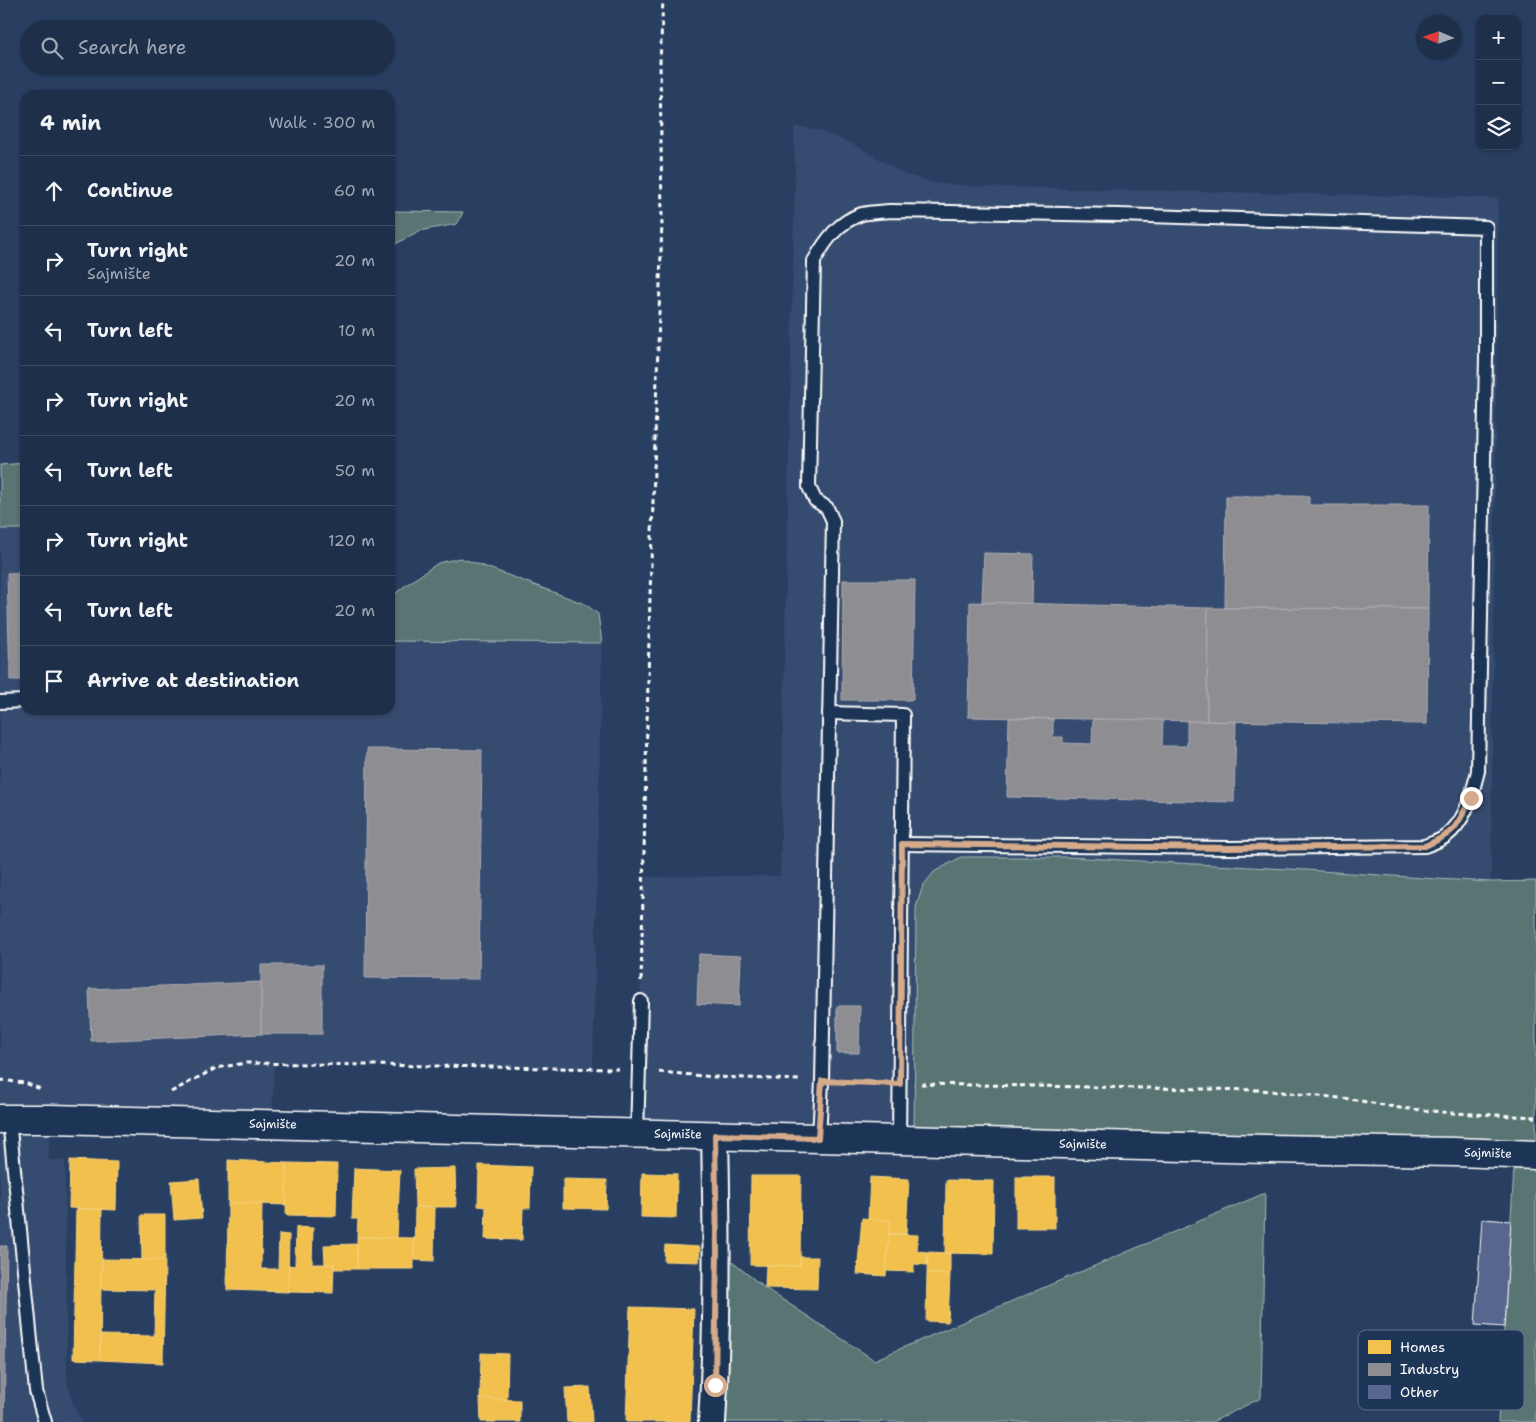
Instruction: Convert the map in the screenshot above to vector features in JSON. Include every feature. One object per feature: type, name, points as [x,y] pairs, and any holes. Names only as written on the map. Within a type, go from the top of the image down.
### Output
[{"type":"main road","name":"Sajmište","points":[[5,1119],[1536,1155]]},
{"type":"street","points":[[712,1422],[715,1385],[717,1250],[715,1135]]},
{"type":"lane","points":[[818,1138],[822,1081],[833,521],[827,508],[815,500],[809,487],[814,261],[824,243],[843,223],[862,214],[890,211],[1119,215],[1486,228],[1486,366],[1478,771],[1471,798],[1458,824],[1445,837],[1425,846],[1229,848],[902,844]]},
{"type":"lane","points":[[0,702],[20,701]]},
{"type":"lane","points":[[830,713],[903,715],[899,1140]]},
{"type":"lane","points":[[637,1133],[640,1001]]},
{"type":"lane","points":[[5,1119],[36,1391],[45,1422]]},
{"type":"path","points":[[640,1001],[662,221],[660,62],[663,0]]},
{"type":"path","points":[[167,1094],[216,1068],[246,1063],[639,1070],[715,1077],[900,1084],[1260,1090],[1350,1099],[1400,1108],[1536,1118]]},
{"type":"path","points":[[0,1080],[25,1083],[42,1089]]},
{"type":"shaded area","points":[[794,126],[818,130],[855,145],[906,175],[936,183],[981,187],[1498,198],[1491,882],[1067,857],[916,907],[914,1140],[637,1133],[643,877],[780,876],[795,167]]},
{"type":"shaded area","points":[[0,529],[20,529],[20,715],[395,715],[395,641],[602,643],[593,1069],[274,1063],[272,1124],[51,1119],[48,1160],[65,1161],[67,1380],[73,1404],[82,1422],[0,1422]]},
{"type":"green space","points":[[395,211],[463,212],[457,224],[419,231],[395,244]]},
{"type":"green space","points":[[20,463],[20,529],[0,529],[0,465]]},
{"type":"green space","points":[[460,558],[585,604],[598,614],[602,643],[395,641],[395,594],[438,563]]},
{"type":"green space","points":[[961,857],[1067,857],[1491,882],[1536,881],[1536,1422],[1498,1422],[1499,1410],[1524,1410],[1524,1330],[1504,1330],[1515,1154],[914,1140],[916,907],[923,886],[934,872]]},
{"type":"green space","points":[[1265,1193],[1261,1398],[1212,1422],[712,1422],[717,1250],[765,1288],[874,1360]]},
{"type":"building: Homes","points":[[70,1160],[117,1162],[116,1210],[69,1208]]},
{"type":"building: Homes","points":[[228,1160],[287,1163],[286,1205],[228,1203]]},
{"type":"building: Homes","points":[[287,1163],[337,1164],[336,1216],[286,1215]]},
{"type":"building: Homes","points":[[479,1165],[531,1167],[530,1208],[523,1208],[522,1240],[485,1239],[486,1207],[478,1206]]},
{"type":"building: Homes","points":[[354,1168],[400,1170],[397,1238],[357,1237],[358,1219],[352,1219]]},
{"type":"building: Homes","points":[[455,1168],[456,1207],[415,1207],[414,1169]]},
{"type":"building: Homes","points":[[642,1173],[677,1174],[676,1218],[641,1217]]},
{"type":"building: Homes","points":[[751,1176],[801,1176],[800,1266],[750,1265]]},
{"type":"building: Homes","points":[[870,1177],[909,1179],[906,1234],[889,1234],[890,1221],[868,1219]]},
{"type":"building: Homes","points":[[1016,1177],[1055,1177],[1055,1228],[1016,1228]]},
{"type":"building: Homes","points":[[199,1179],[202,1218],[174,1220],[171,1181]]},
{"type":"building: Homes","points":[[563,1179],[607,1180],[606,1209],[563,1208]]},
{"type":"building: Homes","points":[[946,1180],[994,1181],[993,1254],[945,1253]]},
{"type":"building: Homes","points":[[228,1203],[262,1203],[261,1269],[278,1269],[279,1234],[289,1235],[288,1292],[227,1290]]},
{"type":"building: Homes","points":[[415,1207],[435,1208],[434,1261],[414,1260]]},
{"type":"building: Homes","points":[[76,1209],[102,1209],[100,1360],[73,1359]]},
{"type":"building: Homes","points":[[141,1215],[165,1215],[165,1260],[142,1260]]},
{"type":"building: Homes","points":[[862,1218],[890,1221],[886,1276],[857,1274]]},
{"type":"building: Homes","points":[[296,1227],[313,1228],[312,1264],[334,1264],[333,1293],[288,1292],[289,1265],[295,1266]]},
{"type":"building: Homes","points":[[889,1234],[918,1235],[917,1251],[928,1252],[927,1265],[914,1264],[914,1272],[886,1271]]},
{"type":"building: Homes","points":[[357,1237],[414,1238],[414,1269],[357,1269]]},
{"type":"building: Homes","points":[[357,1244],[357,1269],[334,1269],[334,1264],[325,1264],[324,1245]]},
{"type":"building: Homes","points":[[665,1245],[700,1247],[699,1262],[664,1261]]},
{"type":"building: Homes","points":[[928,1252],[950,1253],[950,1274],[927,1273]]},
{"type":"building: Homes","points":[[800,1257],[818,1257],[817,1289],[765,1288],[766,1265],[800,1266]]},
{"type":"building: Homes","points":[[102,1259],[165,1260],[163,1363],[100,1360],[101,1335],[154,1336],[155,1290],[101,1289]]},
{"type":"building: Homes","points":[[927,1273],[950,1274],[948,1322],[926,1321]]},
{"type":"building: Homes","points":[[630,1307],[694,1309],[690,1422],[626,1422]]},
{"type":"building: Homes","points":[[481,1353],[508,1354],[507,1400],[480,1399]]},
{"type":"building: Homes","points":[[590,1387],[592,1422],[567,1422],[565,1388]]},
{"type":"building: Homes","points":[[480,1399],[520,1400],[520,1422],[481,1422]]},
{"type":"building: Industry","points":[[1226,496],[1309,496],[1309,505],[1429,505],[1428,609],[1225,608]]},
{"type":"building: Industry","points":[[984,553],[1033,554],[1032,604],[982,602]]},
{"type":"building: Industry","points":[[20,572],[20,680],[10,680],[7,573]]},
{"type":"building: Industry","points":[[843,580],[915,580],[913,700],[842,700]]},
{"type":"building: Industry","points":[[970,602],[1208,608],[1207,721],[968,717]]},
{"type":"building: Industry","points":[[1208,608],[1428,609],[1427,724],[1207,721]]},
{"type":"building: Industry","points":[[1009,718],[1053,719],[1053,737],[1063,737],[1063,743],[1092,744],[1093,719],[1163,720],[1162,746],[1187,746],[1187,721],[1236,722],[1234,802],[1007,797]]},
{"type":"building: Industry","points":[[367,749],[482,750],[479,979],[365,978]]},
{"type":"building: Industry","points":[[699,954],[741,956],[739,1006],[697,1004]]},
{"type":"building: Industry","points":[[261,965],[322,965],[322,1034],[261,1034]]},
{"type":"building: Industry","points":[[261,982],[261,1034],[91,1041],[89,989]]},
{"type":"building: Industry","points":[[837,1006],[860,1006],[859,1053],[837,1053]]},
{"type":"building: Industry","points":[[0,1246],[7,1246],[4,1422],[0,1422]]},
{"type":"building: Other","points":[[1482,1219],[1511,1221],[1504,1327],[1475,1325]]},
{"type":"route","points":[[715,1385],[717,1250],[715,1135],[818,1138],[822,1081],[900,1084],[902,844],[1229,848],[1425,846],[1445,837],[1458,824],[1471,798]]}]
